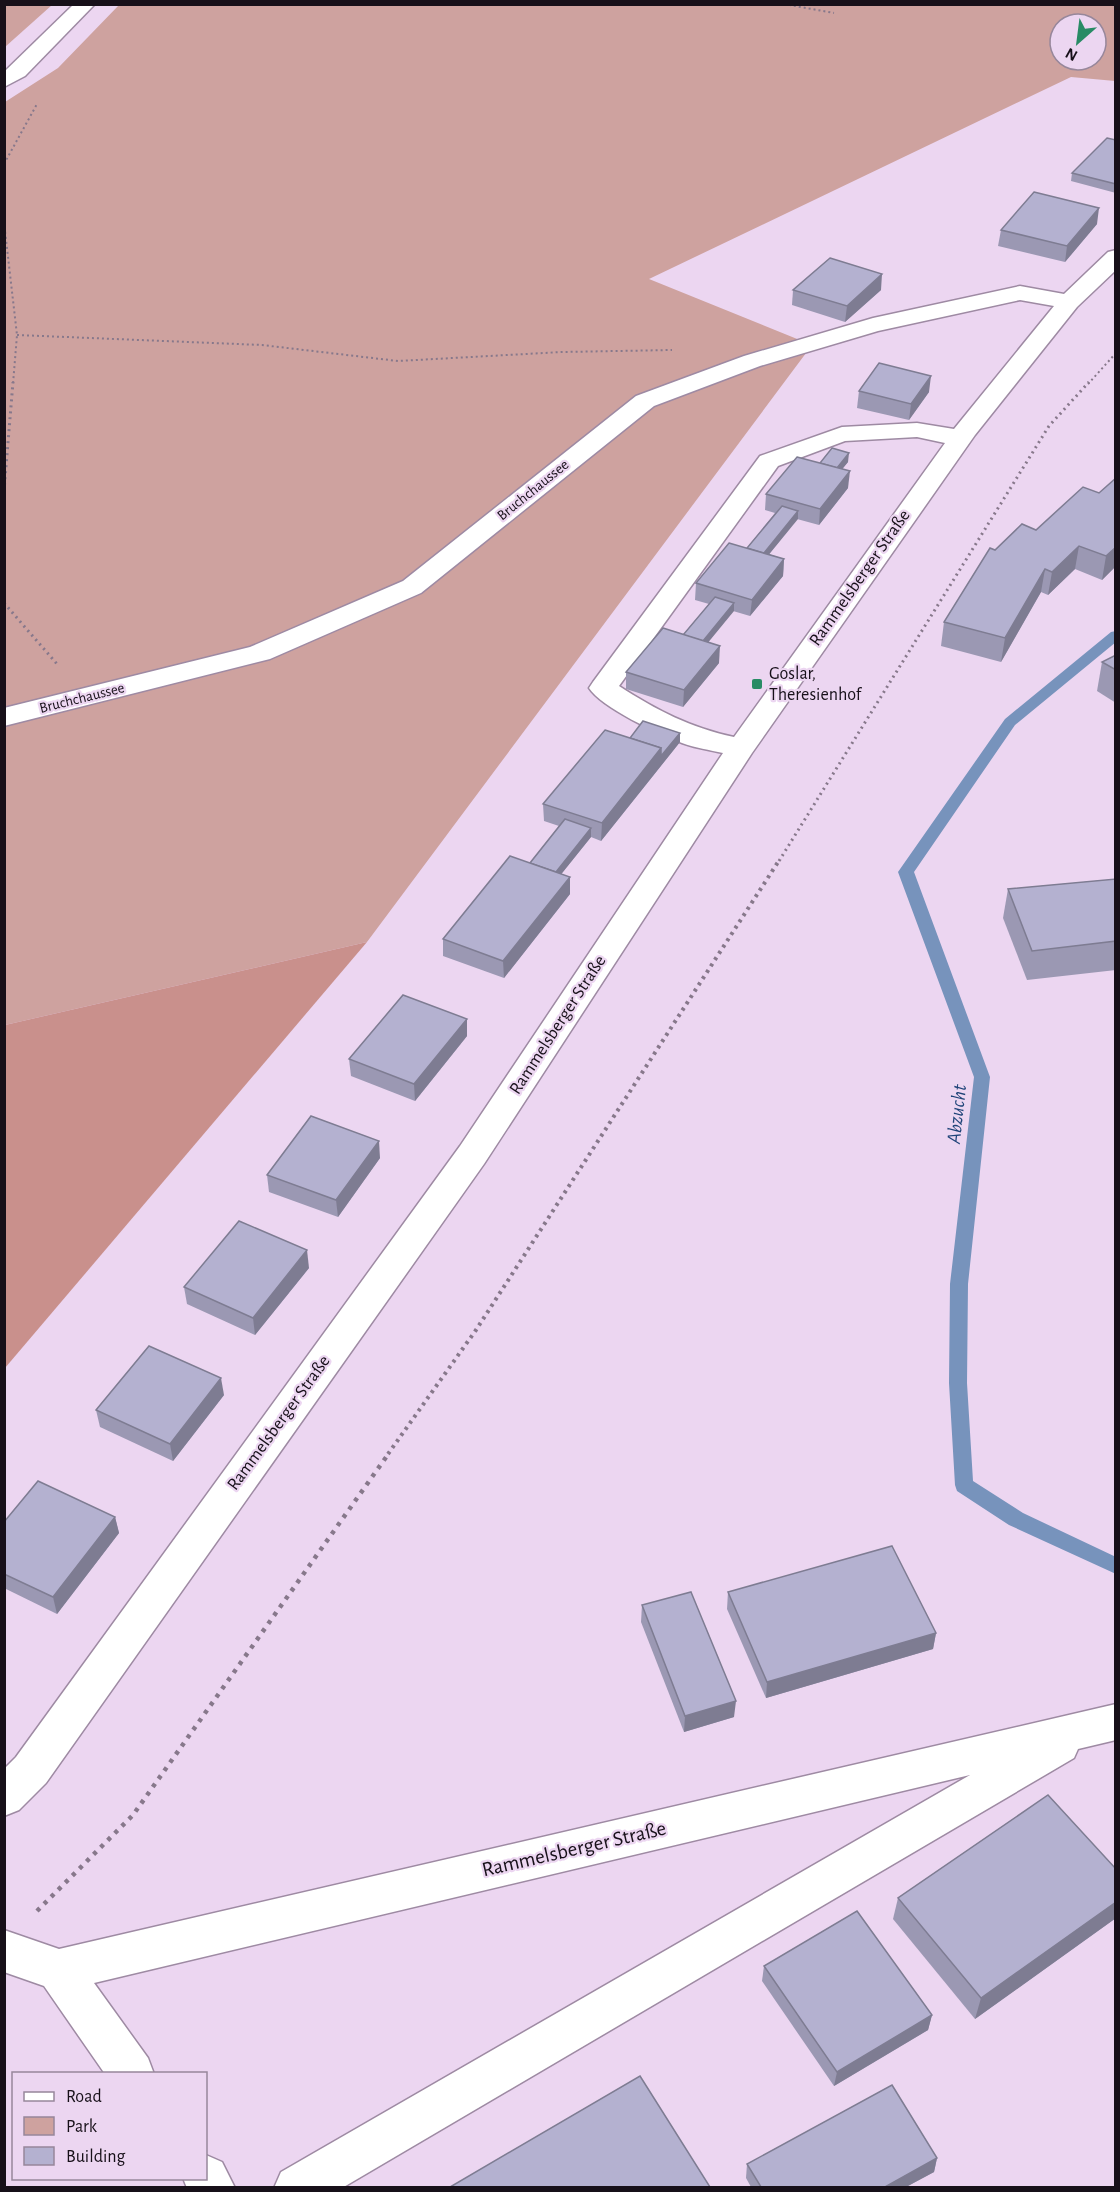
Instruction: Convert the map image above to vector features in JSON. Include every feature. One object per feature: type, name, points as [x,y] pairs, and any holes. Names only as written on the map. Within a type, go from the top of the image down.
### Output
[{"type":"street","points":[[11,76],[86,4]]},
{"type":"street","name":"Rammelsberger Straße","points":[[4,1797],[31,1770],[472,1155],[741,748],[960,438],[1069,302],[1116,257]]},
{"type":"street","name":"Bruchchaussee","points":[[4,717],[260,653],[412,587],[645,401],[752,361],[873,325],[1020,293],[1069,302]]},
{"type":"street","points":[[741,748],[693,737],[638,711],[603,688],[769,461],[842,434],[917,430],[960,438]]},
{"type":"street","name":"Rammelsberger Straße","points":[[59,1970],[1102,1725]]},
{"type":"street","name":"Rammelsberger Straße","points":[[297,2187],[1102,1725]]},
{"type":"street","points":[[17,1935],[59,1970],[131,2072]]},
{"type":"path","points":[[784,4],[834,13]]},
{"type":"path","points":[[4,164],[49,82],[11,76]]},
{"type":"path","points":[[4,222],[17,335],[4,491]]},
{"type":"path","points":[[17,335],[262,345],[398,362],[562,352],[704,349],[729,353],[752,361]]},
{"type":"path","points":[[17,1935],[133,1815],[476,1330],[820,796],[1049,426],[1116,353]]},
{"type":"path","points":[[4,603],[86,698]]},
{"type":"green space","points":[[5,4],[52,4],[52,5],[5,47]]},
{"type":"green space","points":[[119,5],[1115,5],[1115,81],[1071,77],[649,279],[812,345],[367,942],[5,1025],[5,102],[58,68]]},
{"type":"shaded area","points":[[367,942],[5,1368],[5,1025]]},
{"type":"building","points":[[1107,138],[1116,140],[1116,184],[1072,173]]},
{"type":"building","points":[[1034,192],[1099,208],[1067,246],[1001,230]]},
{"type":"building","points":[[830,258],[882,274],[847,306],[793,290]]},
{"type":"building","points":[[879,363],[931,376],[911,404],[859,391]]},
{"type":"building","points":[[832,448],[849,453],[837,468],[820,463]]},
{"type":"building","points":[[797,457],[850,471],[820,509],[766,494]]},
{"type":"building","points":[[1116,478],[1116,547],[1106,556],[1079,546],[1052,572],[1045,569],[1005,638],[944,622],[990,548],[995,550],[1022,524],[1036,530],[1083,487],[1099,493]]},
{"type":"building","points":[[782,506],[798,511],[764,553],[747,548]]},
{"type":"building","points":[[729,543],[784,559],[752,600],[696,583]]},
{"type":"building","points":[[715,597],[734,603],[703,641],[683,635]]},
{"type":"building","points":[[663,628],[720,646],[684,690],[626,672]]},
{"type":"building","points":[[1116,655],[1116,670],[1102,662]]},
{"type":"building","points":[[643,721],[680,733],[661,756],[661,748],[630,738]]},
{"type":"building","points":[[605,730],[661,748],[602,823],[543,804]]},
{"type":"building","points":[[565,819],[591,828],[556,872],[530,863]]},
{"type":"building","points":[[510,856],[570,877],[503,961],[443,939]]},
{"type":"building","points":[[1116,879],[1116,941],[1032,951],[1008,889]]},
{"type":"building","points":[[403,995],[467,1019],[414,1084],[349,1059]]},
{"type":"building","points":[[311,1116],[379,1141],[336,1200],[267,1175]]},
{"type":"building","points":[[239,1221],[307,1250],[253,1318],[184,1287]]},
{"type":"building","points":[[149,1346],[221,1378],[170,1444],[96,1410]]},
{"type":"building","points":[[38,1481],[115,1517],[53,1597],[4,1574],[4,1522]]},
{"type":"building","points":[[892,1546],[936,1633],[767,1682],[728,1592]]},
{"type":"building","points":[[691,1592],[736,1701],[685,1716],[642,1605]]},
{"type":"building","points":[[1048,1795],[1116,1869],[1116,1902],[981,1998],[898,1898]]},
{"type":"building","points":[[857,1911],[932,2015],[837,2072],[764,1966]]},
{"type":"building","points":[[640,2076],[710,2187],[450,2187]]},
{"type":"building","points":[[892,2085],[937,2158],[885,2187],[761,2187],[747,2164]]},
{"type":"waterway","name":"Abzucht","points":[[1116,635],[1010,722],[906,872],[982,1077],[959,1284],[958,1383],[964,1485],[1016,1519],[1116,1566]]},
{"type":"place","name":"Goslar, Theresienhof","points":[[757,684]]}]
